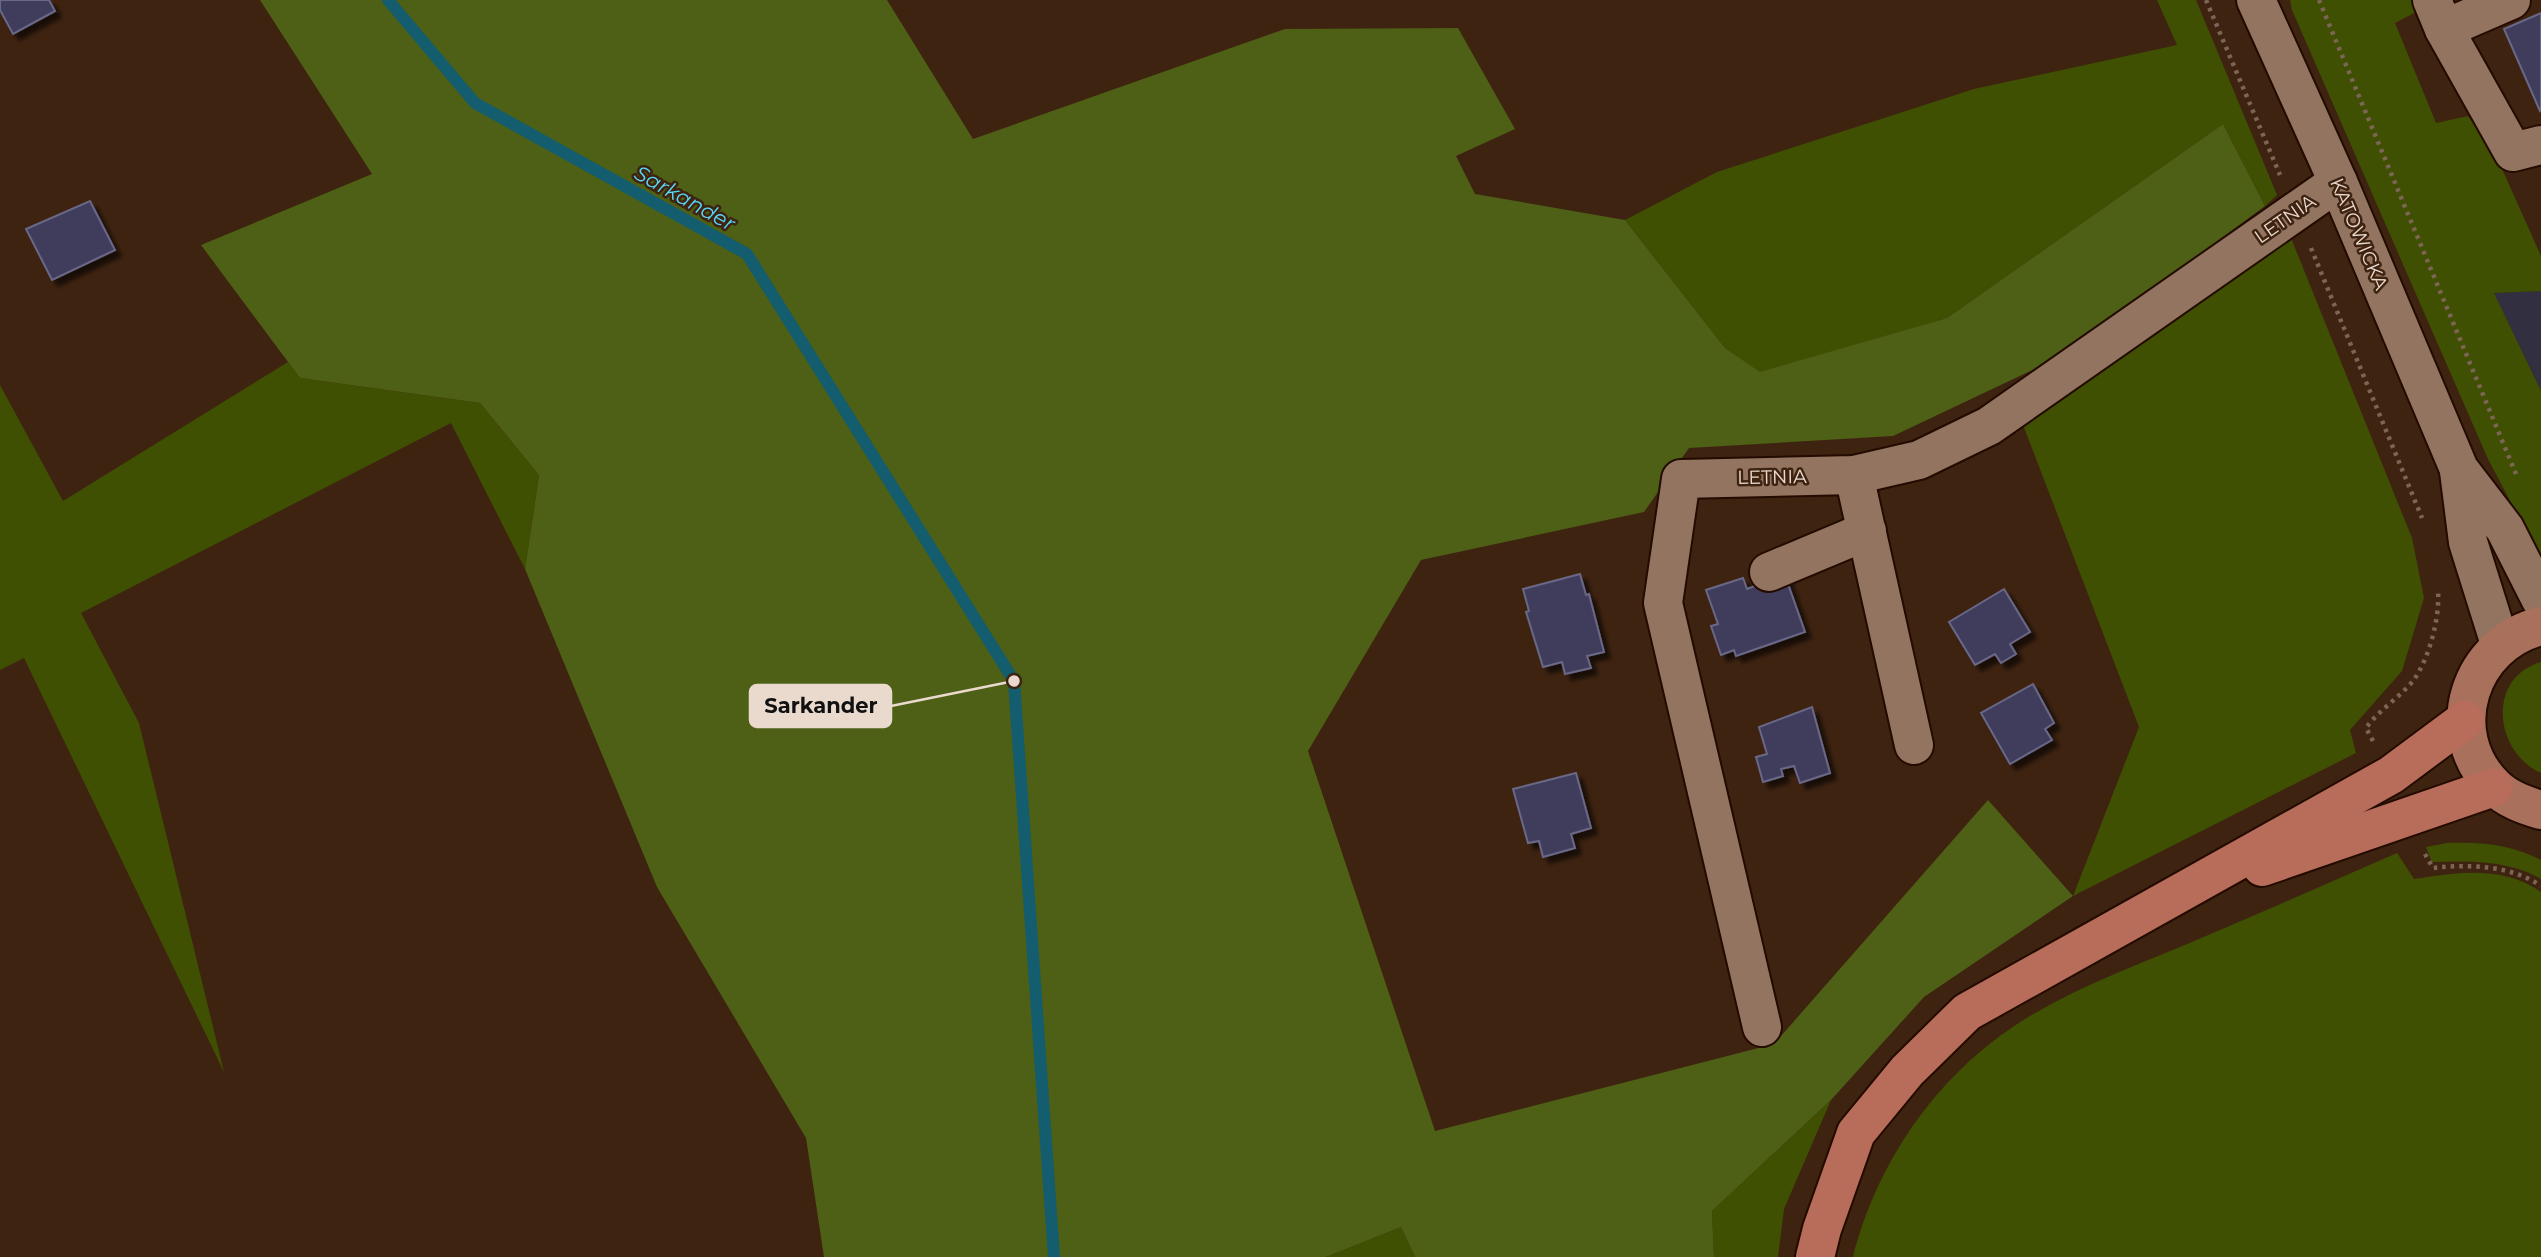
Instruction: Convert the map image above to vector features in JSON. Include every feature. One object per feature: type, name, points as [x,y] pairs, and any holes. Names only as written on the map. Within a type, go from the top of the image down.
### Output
[{"type":"highway","points":[[1815,1257],[1822,1229],[1856,1133],[1907,1071],[1967,1012],[2391,775],[2465,720]]},
{"type":"highway","points":[[2180,895],[2494,787]]},
{"type":"main road","points":[[2541,626],[2525,629],[2500,644],[2481,666],[2469,692],[2465,720],[2474,756],[2494,787],[2517,802],[2541,810]]},
{"type":"street","name":"KATOWICKA","points":[[2256,0],[2338,182],[2459,469],[2505,528],[2541,600]]},
{"type":"street","points":[[2511,0],[2438,14],[2513,152],[2541,145]]},
{"type":"street","name":"LETNIA","points":[[1762,1027],[1663,603],[1681,479],[1854,475],[1919,460],[1989,426],[2338,182]]},
{"type":"street","name":"KATOWICKA","points":[[2459,469],[2468,542],[2500,644]]},
{"type":"street","points":[[1854,475],[1914,745]]},
{"type":"street","points":[[1769,572],[1867,531]]},
{"type":"path","points":[[2206,0],[2425,525]]},
{"type":"path","points":[[2319,0],[2520,482]]},
{"type":"path","points":[[2391,775],[2366,728],[2378,711],[2413,680],[2431,640],[2437,584]]},
{"type":"path","points":[[2407,819],[2432,868],[2491,868],[2526,876],[2541,886]]},
{"type":"shaded area","points":[[2541,291],[2541,391],[2494,293]]},
{"type":"green space","points":[[260,0],[887,0],[973,139],[1285,29],[1458,28],[1515,129],[1456,156],[1475,194],[1625,220],[1725,348],[1760,372],[1947,318],[2223,124],[2265,206],[2062,356],[1893,436],[1689,448],[1644,512],[1421,560],[1308,751],[1435,1131],[1774,1044],[1988,800],[2073,896],[1924,997],[1831,1100],[1712,1211],[1714,1257],[1415,1257],[1401,1227],[1326,1257],[824,1257],[806,1138],[657,887],[525,569],[539,475],[480,403],[300,378],[201,245],[372,174]]},
{"type":"green space","points":[[2157,0],[2196,0],[2277,195],[2265,206],[2223,124],[1947,318],[1760,373],[1725,348],[1625,220],[1717,172],[1974,89],[2177,45]]},
{"type":"green space","points":[[2290,0],[2415,0],[2418,11],[2395,23],[2436,123],[2468,116],[2494,151],[2541,256],[2541,291],[2494,293],[2541,391],[2541,559],[2488,459],[2292,10]]},
{"type":"green space","points":[[2289,233],[2412,538],[2424,598],[2402,671],[2350,730],[2356,753],[2073,896],[2139,727],[2020,417]]},
{"type":"green space","points":[[288,362],[300,378],[480,403],[539,475],[525,569],[451,423],[81,613],[139,723],[224,1072],[24,658],[0,670],[0,385],[63,501]]},
{"type":"green space","points":[[2541,662],[2541,773],[2525,763],[2513,749],[2503,716],[2504,699],[2511,683],[2523,671]]},
{"type":"green space","points":[[2447,843],[2495,845],[2518,850],[2541,860],[2541,879],[2502,865],[2432,862],[2426,847]]},
{"type":"green space","points":[[2397,853],[2414,879],[2447,874],[2496,874],[2526,883],[2541,892],[2541,1257],[1853,1257],[1865,1219],[1898,1148],[1945,1085],[2004,1033],[2037,1012],[2094,983]]},
{"type":"green space","points":[[1831,1100],[1784,1209],[1778,1257],[1714,1257],[1712,1211]]},
{"type":"green space","points":[[1401,1227],[1415,1257],[1326,1257]]},
{"type":"building","points":[[0,0],[49,0],[55,11],[13,34],[0,10]]},
{"type":"building","points":[[2541,13],[2541,110],[2540,111],[2504,29]]},
{"type":"building","points":[[90,201],[115,250],[52,280],[26,229]]},
{"type":"building","points":[[1781,564],[1805,632],[1736,656],[1734,650],[1721,655],[1711,626],[1718,624],[1706,590],[1743,578],[1747,589],[1782,576]]},
{"type":"building","points":[[1580,574],[1586,595],[1589,594],[1604,652],[1587,656],[1591,668],[1565,674],[1562,662],[1543,667],[1526,612],[1529,611],[1523,589]]},
{"type":"building","points":[[2004,589],[2030,632],[2010,644],[2016,654],[2001,663],[1995,654],[1975,665],[1949,622]]},
{"type":"building","points":[[2033,684],[2054,723],[2045,729],[2052,740],[2010,764],[1981,713]]},
{"type":"building","points":[[1812,707],[1830,773],[1800,783],[1794,766],[1781,769],[1783,776],[1763,782],[1756,757],[1767,754],[1759,727]]},
{"type":"building","points":[[1576,773],[1591,828],[1571,834],[1575,848],[1543,857],[1539,841],[1528,843],[1513,789]]},
{"type":"waterway","name":"Sarkander","points":[[388,0],[475,103],[747,254],[1014,681],[1054,1257]]},
{"type":"place","name":"Sarkander","points":[[1014,681]]}]
